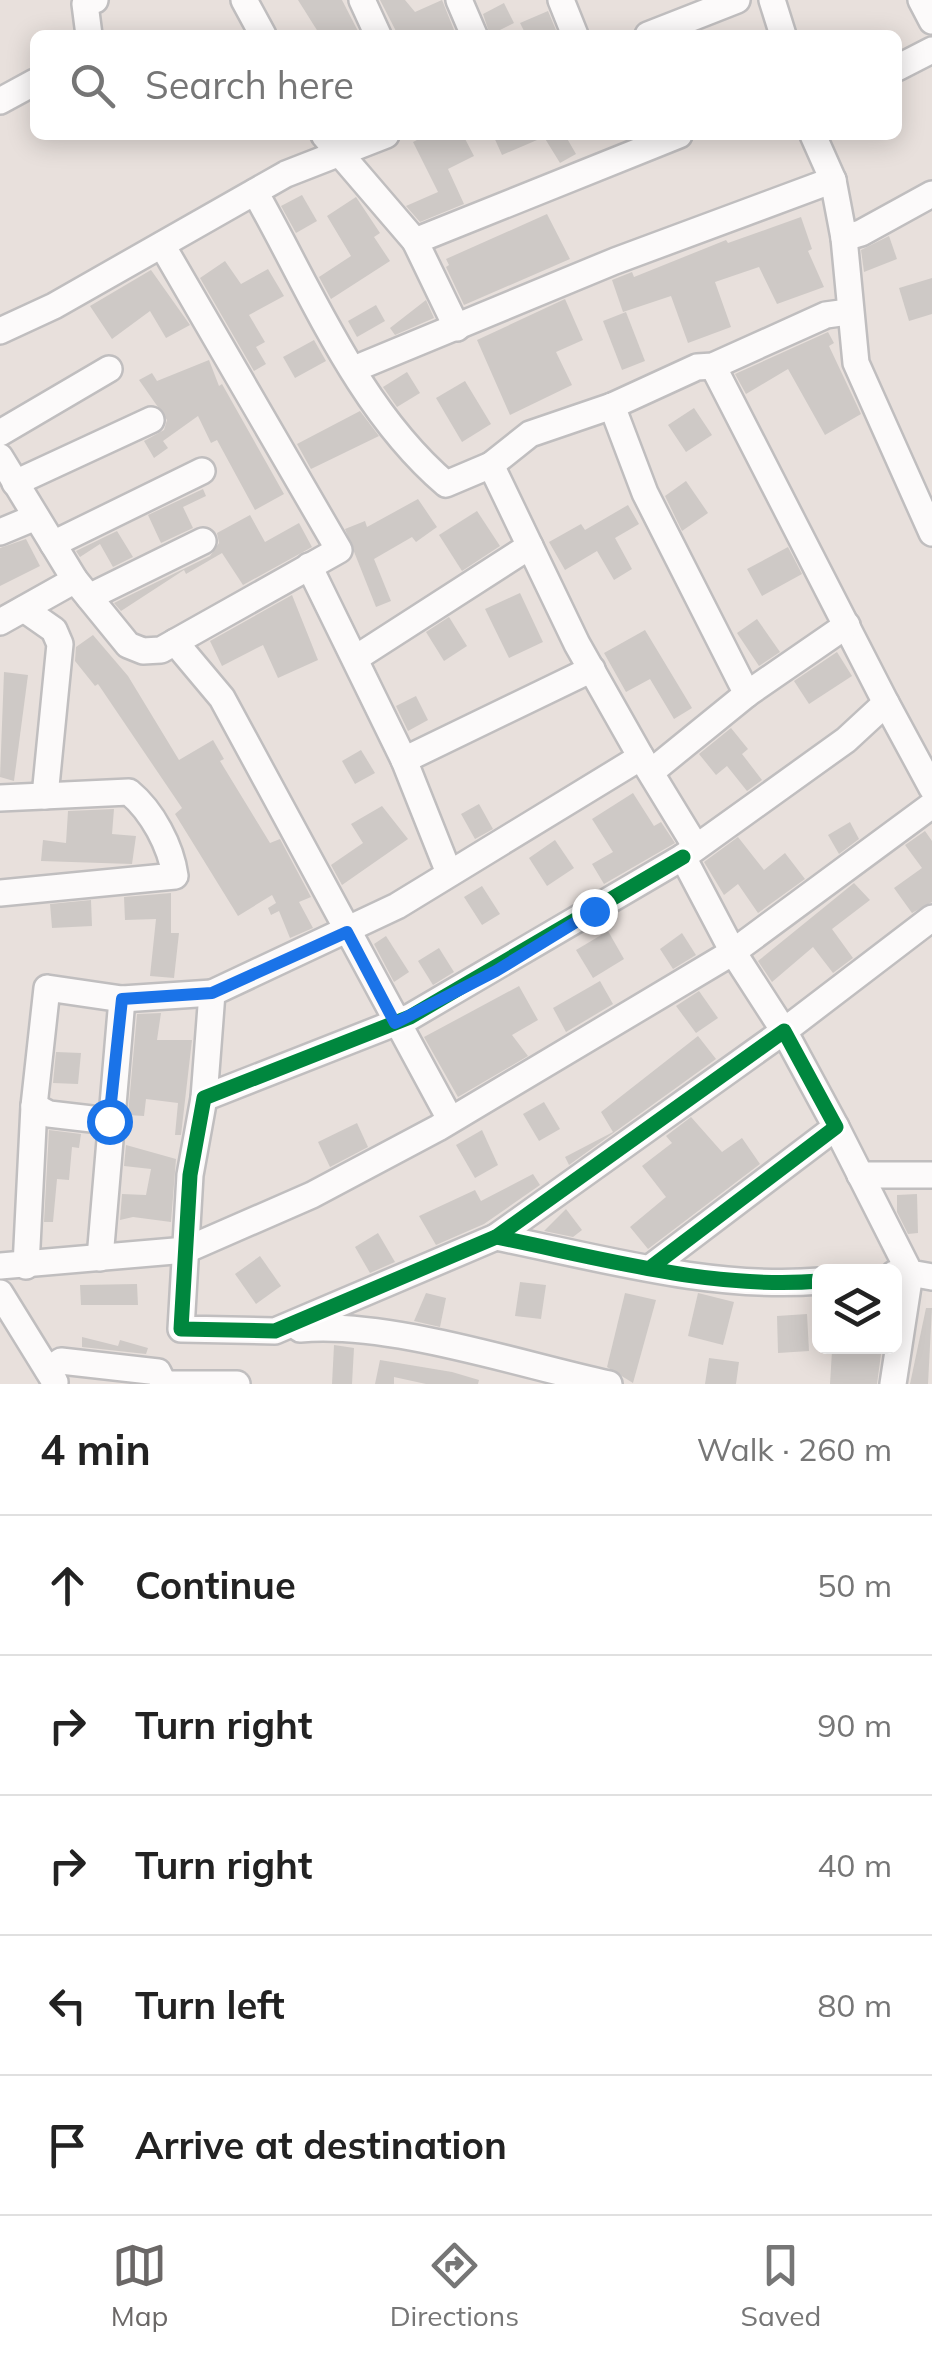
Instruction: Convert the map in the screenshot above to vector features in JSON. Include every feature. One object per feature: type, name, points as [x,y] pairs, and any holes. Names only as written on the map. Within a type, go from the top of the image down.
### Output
[{"type":"street","points":[[88,30],[85,4],[94,0]]},
{"type":"street","points":[[244,0],[260,30]]},
{"type":"street","points":[[362,0],[376,30]]},
{"type":"street","points":[[459,0],[472,30]]},
{"type":"street","points":[[561,0],[573,30]]},
{"type":"street","points":[[656,30],[690,9],[736,0]]},
{"type":"street","points":[[772,0],[781,30]]},
{"type":"street","points":[[921,0],[932,21]]},
{"type":"street","points":[[902,65],[932,50]]},
{"type":"street","points":[[0,101],[30,85]]},
{"type":"street","points":[[0,330],[54,306],[255,192],[330,144],[355,140]]},
{"type":"street","points":[[415,241],[667,140]]},
{"type":"street","points":[[816,140],[833,180],[844,238],[848,312],[856,363],[932,532]]},
{"type":"street","points":[[330,144],[415,241],[457,328]]},
{"type":"street","points":[[354,369],[615,261],[833,180]]},
{"type":"street","points":[[255,192],[385,421],[446,484],[491,465],[530,434],[612,406],[697,367],[713,366],[826,315],[848,312]]},
{"type":"street","points":[[844,238],[932,194]]},
{"type":"street","points":[[0,457],[82,588],[128,645],[143,651],[174,642],[339,550],[162,245]]},
{"type":"street","points":[[713,366],[932,788]]},
{"type":"street","points":[[0,433],[109,368]]},
{"type":"street","points":[[612,406],[645,492],[748,694]]},
{"type":"street","points":[[15,483],[151,420]]},
{"type":"street","points":[[491,465],[592,669],[690,852],[733,952],[784,1031],[912,1274],[893,1384]]},
{"type":"street","points":[[53,544],[202,471]]},
{"type":"street","points":[[0,532],[36,516]]},
{"type":"street","points":[[0,622],[24,609],[203,541]]},
{"type":"street","points":[[356,658],[530,546]]},
{"type":"street","points":[[310,566],[404,760],[449,872]]},
{"type":"street","points":[[24,609],[54,630],[60,644],[46,796]]},
{"type":"street","points":[[848,625],[646,764],[347,932],[212,993],[122,999],[47,988],[13,1266],[186,1250],[312,1195],[450,1120],[733,952],[932,805]]},
{"type":"street","points":[[174,642],[222,698],[450,1120]]},
{"type":"street","points":[[404,760],[592,669]]},
{"type":"street","points":[[204,1098],[395,1023],[496,971],[690,852],[846,740],[886,704]]},
{"type":"street","points":[[0,798],[129,792],[144,804],[173,862],[175,876],[0,893]]},
{"type":"street","points":[[275,1331],[496,1237],[784,1031],[932,918]]},
{"type":"street","points":[[212,993],[204,1098],[190,1175],[182,1329],[275,1331],[331,1326],[609,1384]]},
{"type":"street","points":[[100,1258],[122,999]]},
{"type":"street","points":[[34,1106],[49,1114],[109,1121]]},
{"type":"street","points":[[650,1268],[836,1127]]},
{"type":"street","points":[[860,1175],[932,1174]]},
{"type":"street","points":[[496,1237],[684,1274],[812,1281]]},
{"type":"street","points":[[0,1292],[52,1377],[61,1361],[158,1372],[164,1383],[237,1384]]},
{"type":"building","points":[[298,0],[342,0],[357,30],[317,30]]},
{"type":"building","points":[[380,0],[405,0],[415,12],[442,0],[454,30],[395,30]]},
{"type":"building","points":[[504,3],[514,23],[500,30],[488,30],[483,14]]},
{"type":"building","points":[[548,11],[556,30],[524,30],[520,23]]},
{"type":"building","points":[[466,140],[474,156],[448,169],[464,204],[420,222],[406,206],[438,192],[413,142]]},
{"type":"building","points":[[495,140],[537,140],[502,155]]},
{"type":"building","points":[[546,140],[568,140],[576,154],[560,163]]},
{"type":"building","points":[[302,195],[317,221],[296,233],[281,206]]},
{"type":"building","points":[[356,197],[380,233],[374,237],[390,261],[331,299],[319,277],[351,256],[327,216]]},
{"type":"building","points":[[547,214],[570,259],[464,305],[446,259]]},
{"type":"building","points":[[801,217],[812,249],[808,251],[824,287],[777,304],[759,267],[715,282],[731,327],[688,343],[671,296],[623,312],[612,280],[632,272],[634,277],[726,240],[728,243]]},
{"type":"building","points":[[889,236],[897,259],[864,272],[861,250]]},
{"type":"building","points":[[225,261],[241,284],[268,269],[284,296],[249,315],[265,342],[256,347],[266,364],[254,371],[200,278]]},
{"type":"building","points":[[151,270],[190,325],[166,338],[150,311],[112,339],[90,306]]},
{"type":"building","points":[[932,278],[932,314],[909,321],[899,288]]},
{"type":"building","points":[[565,299],[583,340],[556,352],[572,385],[510,415],[477,340]]},
{"type":"building","points":[[426,300],[434,318],[395,335],[390,328]]},
{"type":"building","points":[[376,305],[385,321],[357,337],[348,321]]},
{"type":"building","points":[[626,312],[645,361],[622,370],[603,321]]},
{"type":"building","points":[[828,332],[834,343],[829,346],[861,414],[825,435],[788,369],[746,394],[735,374]]},
{"type":"building","points":[[314,340],[326,361],[295,378],[283,357]]},
{"type":"building","points":[[209,360],[219,386],[222,384],[284,494],[255,510],[217,440],[211,443],[198,416],[163,441],[168,448],[154,458],[144,441],[164,430],[167,420],[139,380],[152,373],[157,381]]},
{"type":"building","points":[[407,372],[420,393],[397,407],[383,387]]},
{"type":"building","points":[[465,381],[491,424],[462,442],[436,398]]},
{"type":"building","points":[[694,408],[712,435],[686,452],[668,425]]},
{"type":"building","points":[[360,411],[379,436],[311,469],[297,444]]},
{"type":"building","points":[[686,481],[708,513],[682,531],[665,496]]},
{"type":"building","points":[[203,489],[206,496],[183,507],[193,528],[161,543],[148,515]]},
{"type":"building","points":[[418,499],[437,527],[416,542],[412,537],[374,559],[391,601],[376,607],[345,529],[365,521],[367,527]]},
{"type":"building","points":[[628,505],[639,524],[615,538],[632,569],[614,580],[597,551],[565,570],[549,542],[581,524],[585,530]]},
{"type":"building","points":[[477,511],[500,546],[462,571],[439,535]]},
{"type":"building","points":[[250,515],[265,542],[299,523],[312,547],[243,585],[222,553],[186,574],[184,570],[121,611],[114,603],[210,556],[219,543],[217,533]]},
{"type":"building","points":[[117,531],[133,557],[113,567],[100,544],[80,557],[76,551]]},
{"type":"building","points":[[26,539],[40,566],[0,586],[0,548]]},
{"type":"building","points":[[788,547],[802,574],[762,596],[747,569]]},
{"type":"building","points":[[520,593],[543,642],[509,658],[485,609]]},
{"type":"building","points":[[292,595],[318,660],[278,678],[263,645],[222,666],[210,641]]},
{"type":"building","points":[[449,617],[467,646],[444,661],[426,632]]},
{"type":"building","points":[[757,619],[780,652],[759,666],[737,633]]},
{"type":"building","points":[[645,630],[692,708],[674,719],[650,679],[626,692],[604,653]]},
{"type":"building","points":[[93,635],[128,676],[179,760],[213,740],[224,759],[220,761],[270,843],[280,839],[311,897],[299,902],[313,928],[290,938],[279,911],[271,915],[268,908],[276,903],[272,895],[238,916],[175,814],[182,808],[98,684],[95,686],[75,661],[76,647]]},
{"type":"building","points":[[837,652],[852,676],[809,704],[794,681]]},
{"type":"building","points":[[4,672],[28,675],[14,781],[0,777]]},
{"type":"building","points":[[416,696],[428,720],[408,731],[396,706]]},
{"type":"building","points":[[731,728],[748,749],[742,754],[762,780],[747,791],[727,766],[716,775],[699,754]]},
{"type":"building","points":[[361,750],[375,773],[355,784],[342,761]]},
{"type":"building","points":[[633,793],[654,826],[661,822],[675,843],[604,884],[592,864],[613,852],[592,819]]},
{"type":"building","points":[[479,804],[493,829],[475,839],[461,814]]},
{"type":"building","points":[[382,806],[408,839],[342,885],[331,865],[363,843],[351,824]]},
{"type":"building","points":[[114,809],[112,834],[136,836],[132,864],[41,861],[43,840],[66,843],[68,811]]},
{"type":"building","points":[[850,822],[859,839],[839,854],[828,835]]},
{"type":"building","points":[[925,831],[932,841],[932,902],[912,913],[894,888],[922,868],[905,845]]},
{"type":"building","points":[[738,837],[764,870],[785,853],[805,879],[758,913],[738,884],[724,895],[704,862]]},
{"type":"building","points":[[555,840],[574,868],[547,886],[529,858]]},
{"type":"building","points":[[854,883],[870,900],[832,929],[853,958],[833,973],[813,947],[772,982],[758,961]]},
{"type":"building","points":[[482,886],[500,914],[482,925],[464,897]]},
{"type":"building","points":[[171,893],[171,933],[179,933],[174,978],[150,976],[156,919],[125,920],[124,897]]},
{"type":"building","points":[[91,900],[92,926],[52,928],[50,904]]},
{"type":"building","points":[[608,931],[624,959],[593,978],[576,950]]},
{"type":"building","points":[[682,933],[696,955],[673,969],[660,949]]},
{"type":"building","points":[[386,936],[409,972],[394,982],[374,944]]},
{"type":"building","points":[[439,948],[454,972],[433,985],[418,961]]},
{"type":"building","points":[[600,981],[613,1004],[566,1032],[553,1008]]},
{"type":"building","points":[[519,986],[538,1020],[512,1035],[528,1056],[458,1097],[424,1037]]},
{"type":"building","points":[[699,991],[718,1018],[696,1033],[676,1006]]},
{"type":"building","points":[[161,1013],[157,1040],[192,1040],[181,1135],[175,1135],[178,1103],[146,1099],[144,1116],[128,1115],[137,1014]]},
{"type":"building","points":[[698,1036],[716,1059],[569,1165],[565,1157],[613,1132],[601,1112]]},
{"type":"building","points":[[56,1052],[81,1053],[78,1084],[53,1083]]},
{"type":"building","points":[[544,1102],[560,1129],[539,1141],[523,1114]]},
{"type":"building","points":[[691,1117],[722,1152],[742,1138],[760,1164],[648,1249],[630,1227],[666,1197],[642,1166],[672,1143],[666,1136]]},
{"type":"building","points":[[357,1123],[368,1147],[330,1167],[318,1142]]},
{"type":"building","points":[[49,1130],[81,1134],[79,1148],[72,1147],[69,1180],[57,1179],[53,1222],[44,1222]]},
{"type":"building","points":[[482,1130],[498,1165],[475,1178],[456,1145]]},
{"type":"building","points":[[126,1145],[176,1159],[171,1222],[133,1217],[120,1220],[122,1194],[146,1195],[151,1169],[124,1166]]},
{"type":"building","points":[[533,1174],[540,1185],[484,1224],[436,1245],[419,1216],[475,1190],[481,1201]]},
{"type":"building","points":[[917,1194],[918,1233],[908,1234],[897,1212],[897,1195]]},
{"type":"building","points":[[566,1209],[582,1230],[573,1237],[544,1231]]},
{"type":"building","points":[[378,1233],[395,1262],[370,1273],[355,1247]]},
{"type":"building","points":[[260,1256],[281,1286],[256,1304],[235,1274]]},
{"type":"building","points":[[520,1282],[546,1285],[541,1319],[515,1316]]},
{"type":"building","points":[[137,1284],[138,1305],[81,1305],[80,1285]]},
{"type":"building","points":[[426,1293],[446,1298],[440,1327],[414,1321]]},
{"type":"building","points":[[625,1293],[656,1300],[633,1383],[607,1367]]},
{"type":"building","points":[[698,1293],[734,1302],[723,1345],[688,1336]]},
{"type":"building","points":[[926,1308],[932,1308],[928,1384],[910,1384]]},
{"type":"building","points":[[807,1314],[809,1351],[778,1353],[777,1316]]},
{"type":"building","points":[[82,1337],[118,1346],[120,1340],[148,1348],[146,1354],[82,1347]]},
{"type":"building","points":[[334,1345],[354,1348],[352,1384],[332,1384]]},
{"type":"building","points":[[832,1354],[881,1354],[877,1384],[830,1384]]},
{"type":"building","points":[[709,1358],[739,1362],[736,1384],[705,1384]]},
{"type":"building","points":[[380,1360],[479,1380],[478,1384],[426,1384],[394,1377],[394,1384],[375,1384]]},
{"type":"cycle path","points":[[496,1237],[275,1331],[181,1329],[190,1175],[204,1098],[410,1017],[683,857]]},
{"type":"cycle path","points":[[650,1268],[836,1127],[784,1031],[496,1237],[616,1263],[698,1277],[812,1281]]},
{"type":"route","points":[[109,1121],[122,999],[212,993],[347,932],[395,1023],[496,971],[594,911]]}]
